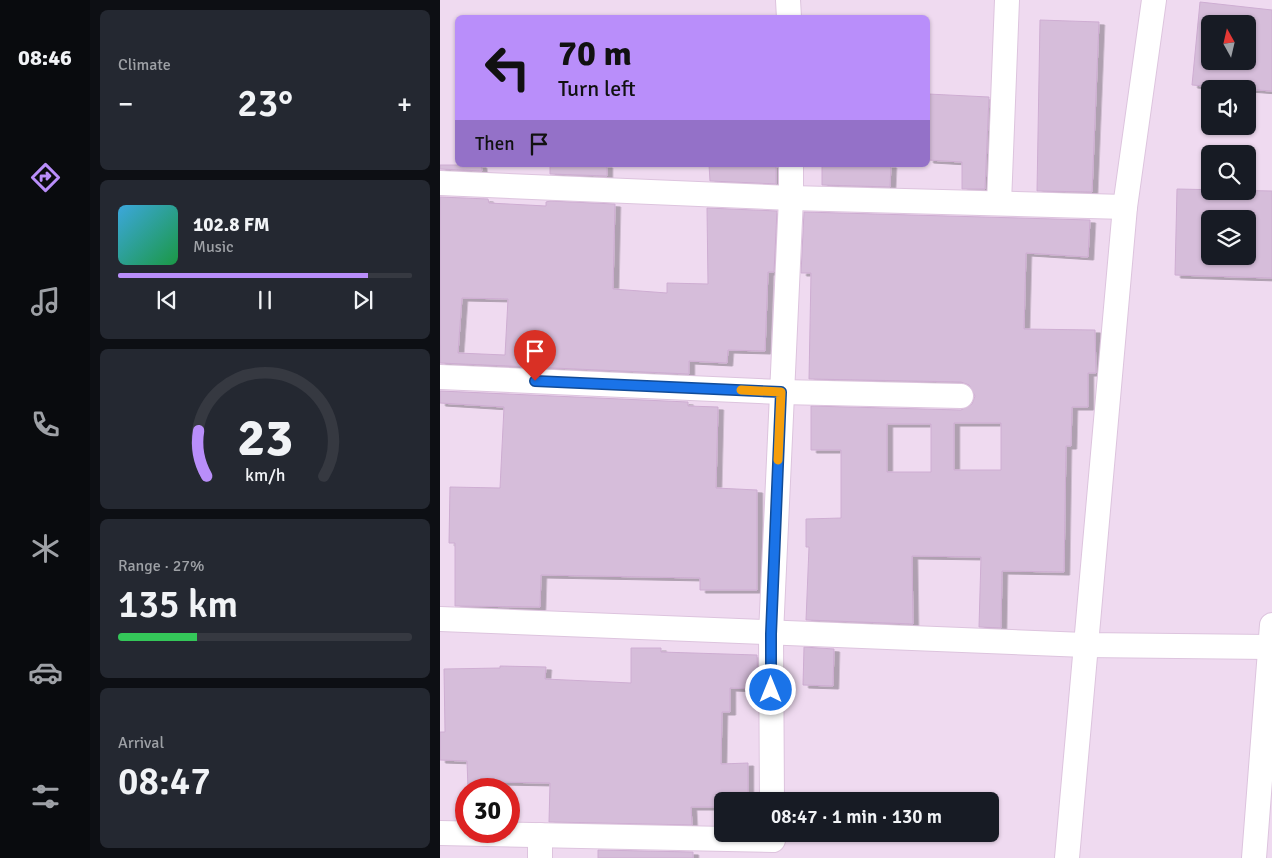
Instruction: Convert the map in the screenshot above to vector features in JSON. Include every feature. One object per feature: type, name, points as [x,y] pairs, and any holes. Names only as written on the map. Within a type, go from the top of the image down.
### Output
[{"type":"street","points":[[788,0],[789,15]]},
{"type":"street","points":[[999,203],[1007,0]]},
{"type":"street","points":[[1067,858],[1125,207],[1154,0]]},
{"type":"street","points":[[772,792],[771,634],[791,167]]},
{"type":"street","points":[[440,183],[791,198],[1125,207]]},
{"type":"street","points":[[440,377],[781,392],[961,396]]},
{"type":"street","points":[[440,619],[771,634],[1085,645],[1271,636],[1254,858]]},
{"type":"street","points":[[440,833],[773,844]]},
{"type":"street","points":[[540,835],[540,858]]},
{"type":"shaded area","points":[[440,0],[1272,0],[1272,858],[440,858]]},
{"type":"building","points":[[1200,2],[1272,10],[1272,91],[1256,90],[1256,80],[1201,80],[1201,86],[1192,85]]},
{"type":"building","points":[[1040,20],[1099,22],[1092,192],[1037,191]]},
{"type":"building","points":[[930,94],[989,97],[985,189],[962,189],[962,162],[930,160]]},
{"type":"building","points":[[440,165],[455,165],[455,167],[481,167],[482,171],[440,169]]},
{"type":"building","points":[[550,167],[607,167],[607,176],[550,174]]},
{"type":"building","points":[[709,167],[776,167],[776,184],[710,181]]},
{"type":"building","points":[[822,167],[891,167],[890,187],[822,185]]},
{"type":"building","points":[[1177,189],[1201,190],[1201,200],[1256,200],[1256,191],[1272,191],[1272,278],[1175,275]]},
{"type":"building","points":[[440,197],[488,199],[489,203],[546,206],[546,202],[550,201],[615,204],[613,289],[667,293],[667,283],[708,284],[707,208],[777,211],[774,272],[768,272],[765,351],[728,350],[727,363],[689,361],[689,374],[440,363]],"holes":[[[462,298],[508,299],[505,355],[458,353]]]},
{"type":"building","points":[[804,212],[1090,220],[1088,257],[1026,253],[1024,329],[1095,330],[1096,373],[1088,373],[1088,407],[1072,407],[1071,446],[1066,446],[1064,572],[1002,571],[1001,628],[979,627],[981,557],[912,556],[913,624],[806,620],[809,547],[806,547],[806,519],[841,518],[841,450],[811,450],[811,406],[961,410],[972,404],[975,396],[969,385],[961,382],[809,379],[811,273],[801,273]],"holes":[[[954,423],[1001,423],[1001,470],[954,470]],[[887,424],[931,424],[931,472],[887,472]]]},
{"type":"building","points":[[440,391],[688,402],[688,406],[718,407],[716,488],[757,490],[757,590],[700,590],[700,578],[541,575],[540,607],[455,606],[455,543],[449,543],[450,487],[500,488],[504,407],[440,403]]},
{"type":"building","points":[[804,647],[834,649],[833,686],[803,685]]},
{"type":"building","points":[[631,648],[661,648],[661,652],[757,655],[758,689],[730,688],[730,712],[722,712],[721,764],[748,763],[748,792],[714,792],[714,807],[691,807],[692,825],[549,822],[550,783],[520,782],[520,778],[468,778],[467,761],[440,760],[440,732],[445,732],[444,669],[500,668],[500,666],[546,667],[545,679],[631,683]]},
{"type":"building","points":[[598,850],[693,852],[693,858],[598,858]]},
{"type":"slow traffic","points":[[741,390],[781,392],[778,460]]},
{"type":"route","points":[[535,381],[781,392],[771,634],[771,690]]}]
